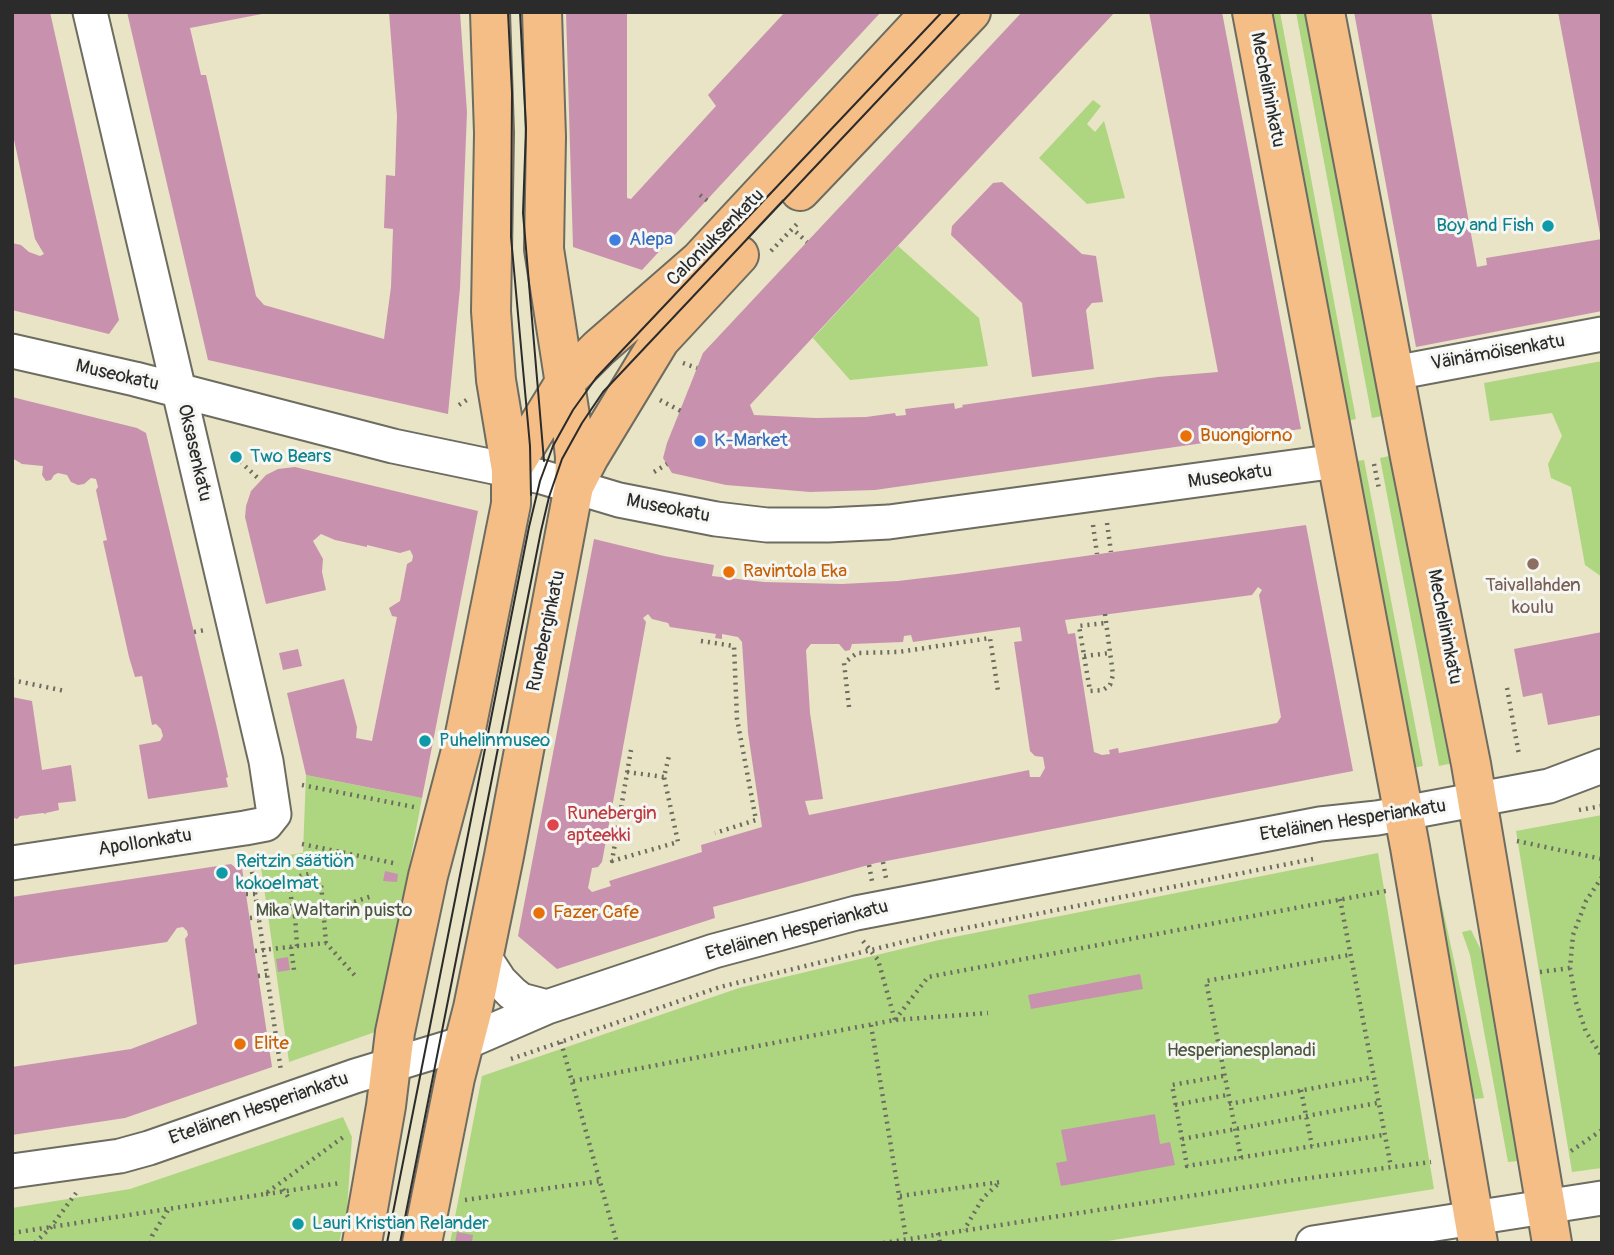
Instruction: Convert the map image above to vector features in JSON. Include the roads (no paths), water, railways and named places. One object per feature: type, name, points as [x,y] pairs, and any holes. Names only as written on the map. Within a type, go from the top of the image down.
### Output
[{"type":"main road","points":[[362,1243],[396,1031],[428,876],[464,739],[511,504],[511,470],[496,380],[491,311],[494,133],[490,12]]},
{"type":"main road","name":"Runeberginkatu","points":[[422,1243],[483,955],[574,486],[575,457],[544,249],[546,137],[542,12]]},
{"type":"main road","name":"Caloniuksenkatu","points":[[511,470],[565,382],[599,348],[700,260],[931,12]]},
{"type":"main road","name":"Caloniuksenkatu","points":[[574,486],[660,340],[711,283],[971,12]]},
{"type":"main road","name":"Mechelininkatu","points":[[1252,12],[1404,813],[1476,1230]]},
{"type":"main road","name":"Mechelininkatu","points":[[1325,12],[1478,799],[1549,1225]]},
{"type":"street","name":"Oksasenkatu","points":[[90,12],[268,770],[274,814]]},
{"type":"street","name":"Väinämöisenkatu","points":[[1394,373],[1602,334]]},
{"type":"street","name":"Museokatu","points":[[12,351],[418,452],[511,470],[619,500],[716,519],[767,525],[889,522],[1337,461]]},
{"type":"street","name":"Eteläinen Hesperiankatu","points":[[12,1171],[120,1156],[464,1043],[547,1007],[714,951],[856,913],[1320,824],[1404,813],[1549,786],[1602,766]]},
{"type":"street","name":"Apollonkatu","points":[[12,863],[245,828],[266,824],[274,814]]},
{"type":"street","points":[[483,955],[500,981],[512,993],[521,1000],[547,1007]]},
{"type":"street","points":[[1313,1243],[1549,1225],[1602,1198]]},
{"type":"tram line","points":[[508,12],[512,93],[511,237],[530,446],[531,495]]},
{"type":"tram line","points":[[520,12],[526,128],[523,213],[544,461]]},
{"type":"tram line","points":[[387,1243],[529,527],[540,481],[553,446],[573,410],[596,378],[942,12]]},
{"type":"tram line","points":[[400,1243],[541,531],[562,459],[603,392],[961,12]]},
{"type":"place","name":"Boy and Fish","points":[[1548,226]]},
{"type":"place","name":"Alepa","points":[[615,240]]},
{"type":"place","name":"Buongiorno","points":[[1186,436]]},
{"type":"place","name":"K-Market","points":[[700,441]]},
{"type":"place","name":"Two Bears","points":[[236,457]]},
{"type":"place","name":"Taivallahden koulu","points":[[1533,564]]},
{"type":"place","name":"Ravintola Eka","points":[[729,572]]},
{"type":"place","name":"Puhelinmuseo","points":[[425,741]]},
{"type":"place","name":"Runebergin apteekki","points":[[553,825]]},
{"type":"place","name":"Reitzin säätiön kokoelmat","points":[[222,873]]},
{"type":"place","name":"Fazer Cafe","points":[[539,913]]},
{"type":"place","name":"Elite","points":[[240,1044]]},
{"type":"place","name":"Lauri Kristian Relander","points":[[298,1224]]},
{"type":"park label","name":"Mika Waltarin puisto","points":[[334,911]]},
{"type":"park label","name":"Hesperianesplanadi","points":[[1241,1051]]}]
